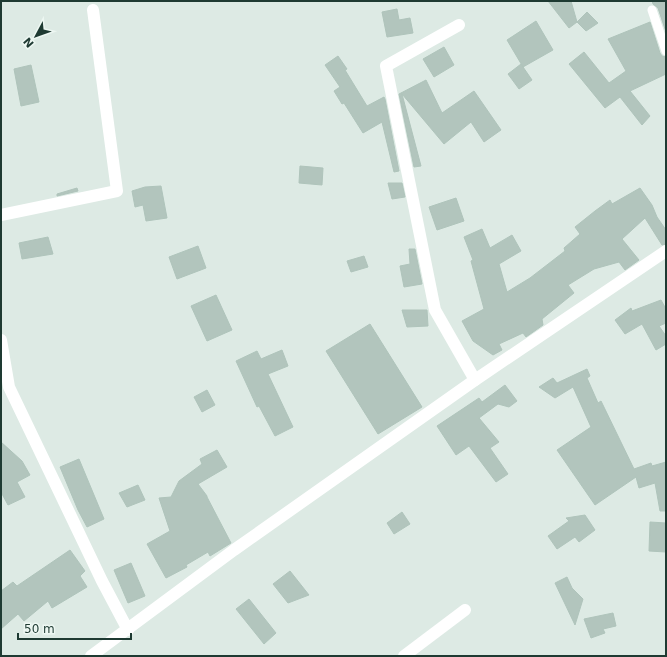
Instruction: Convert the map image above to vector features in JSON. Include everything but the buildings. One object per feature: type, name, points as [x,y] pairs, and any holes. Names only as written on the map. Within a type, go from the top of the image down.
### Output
[{"type":"street","points":[[1,215],[117,191],[93,10]]},
{"type":"street","points":[[458,25],[386,66],[435,310],[475,380]]},
{"type":"street","points":[[91,656],[234,550],[475,380],[666,251]]},
{"type":"street","points":[[1,340],[9,387],[102,581],[128,630]]},
{"type":"street","points":[[404,656],[465,610]]},
{"type":"lane","points":[[652,10],[666,51]]}]
